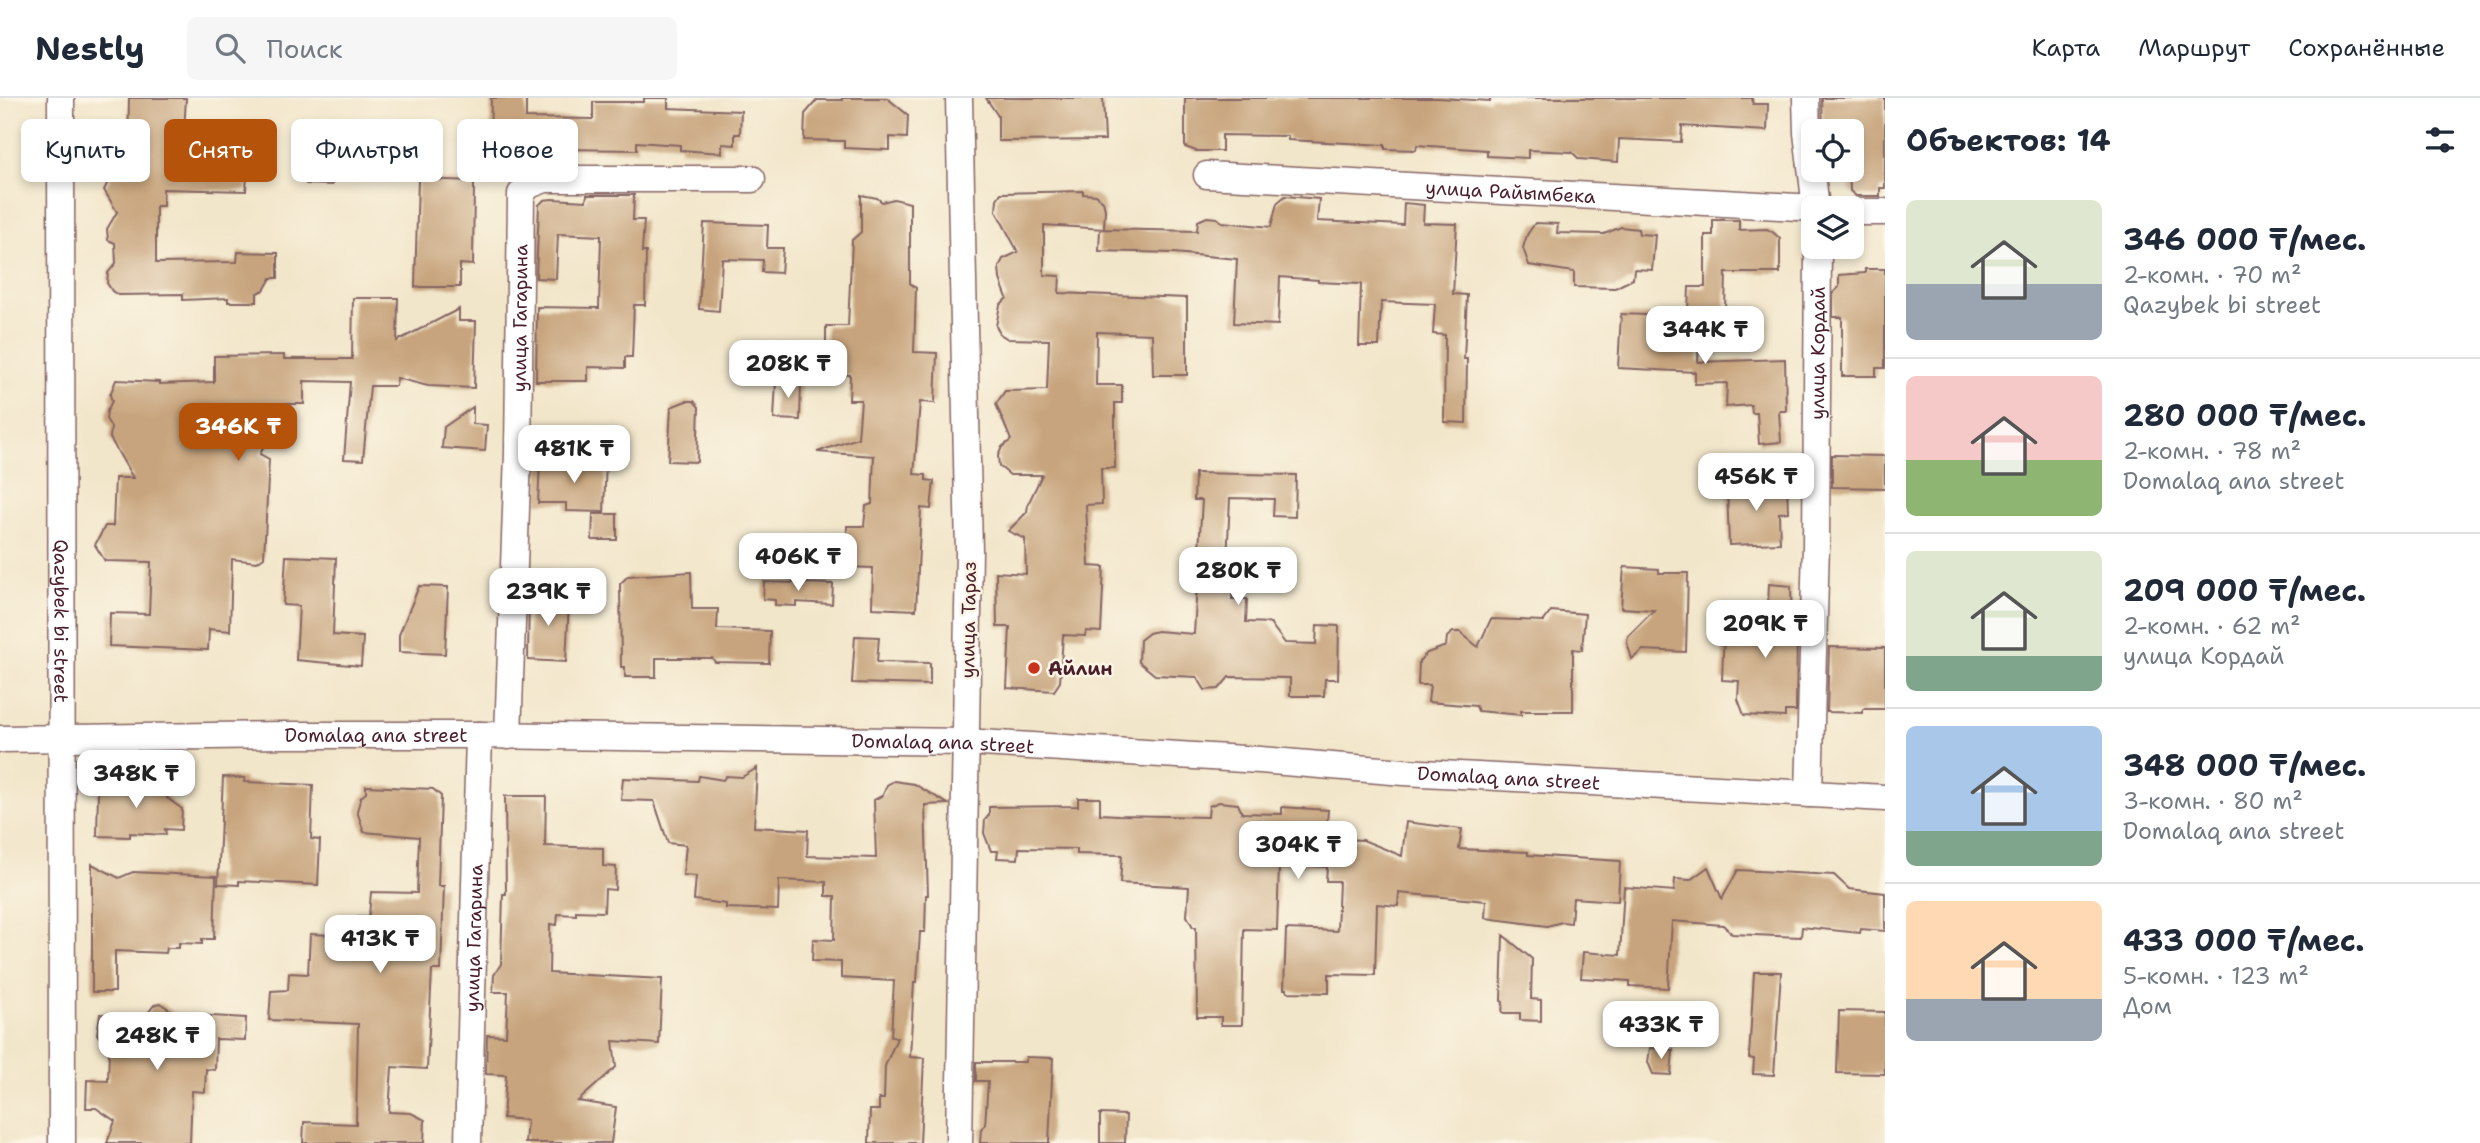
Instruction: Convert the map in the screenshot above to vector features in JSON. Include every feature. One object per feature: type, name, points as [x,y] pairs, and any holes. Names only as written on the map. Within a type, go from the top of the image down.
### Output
[{"type":"street","name":"Qazybek bi street","points":[[61,98],[62,1143]]},
{"type":"street","name":"улица Тараз","points":[[959,98],[969,551],[959,1143]]},
{"type":"street","points":[[1807,98],[1807,133],[1815,196]]},
{"type":"street","name":"улица Райымбека","points":[[1207,175],[1801,207]]},
{"type":"street","name":"улица Гагарина","points":[[508,736],[518,453],[522,194],[529,185],[545,179],[752,179]]},
{"type":"street","points":[[1864,212],[1885,212]]},
{"type":"street","name":"улица Кордай","points":[[1809,794],[1818,259]]},
{"type":"street","name":"Domalaq ana street","points":[[0,739],[479,735],[965,742],[1260,760],[1405,772],[1885,798]]},
{"type":"street","name":"улица Гагарина","points":[[468,1143],[479,735]]},
{"type":"building","points":[[129,98],[186,98],[185,119],[164,119],[164,182],[247,182],[246,191],[163,189],[163,206],[156,206],[156,263],[237,262],[238,252],[278,253],[278,278],[271,278],[264,290],[257,293],[257,302],[228,302],[228,298],[183,300],[183,294],[118,295],[112,291],[107,283],[108,273],[116,263],[115,243],[108,240],[107,229],[117,212],[104,190],[108,182],[150,182],[150,119],[129,119]]},
{"type":"building","points":[[491,98],[526,98],[526,118],[593,119],[593,102],[644,102],[644,98],[668,98],[668,108],[741,111],[740,134],[735,134],[735,145],[722,144],[722,153],[680,150],[680,145],[637,142],[637,150],[578,149],[578,119],[491,119]]},
{"type":"building","points":[[887,98],[908,115],[907,138],[890,137],[890,150],[844,148],[844,141],[804,140],[805,114],[817,100]]},
{"type":"building","points":[[986,98],[1103,98],[1105,140],[998,141],[998,116]]},
{"type":"building","points":[[1185,98],[1439,98],[1490,101],[1490,98],[1752,98],[1753,104],[1768,104],[1767,131],[1682,126],[1681,142],[1619,139],[1618,162],[1579,159],[1572,152],[1528,150],[1528,158],[1487,156],[1487,150],[1417,145],[1416,150],[1385,149],[1385,145],[1288,140],[1288,136],[1222,135],[1222,151],[1196,151],[1185,147]]},
{"type":"building","points":[[1822,98],[1885,98],[1885,188],[1880,188],[1880,196],[1856,196],[1850,191],[1850,182],[1864,182],[1864,119],[1823,119]]},
{"type":"building","points":[[443,180],[474,182],[473,265],[460,264],[460,287],[415,287],[418,182]]},
{"type":"building","points":[[306,182],[332,182],[332,185]]},
{"type":"building","points":[[1083,191],[1083,194],[1096,195],[1103,201],[1104,229],[1044,225],[1044,275],[1060,276],[1059,293],[1187,298],[1187,375],[1153,375],[1152,334],[1097,332],[1096,385],[1122,385],[1122,403],[1115,403],[1115,468],[1101,468],[1102,504],[1086,505],[1089,566],[1104,567],[1101,632],[1086,631],[1085,636],[1063,635],[1060,682],[1054,691],[1007,688],[1010,627],[997,627],[996,572],[1026,574],[1025,539],[1008,531],[1027,512],[1042,475],[1010,475],[999,466],[998,456],[1002,447],[1011,440],[996,404],[1005,391],[1047,390],[1049,340],[1008,339],[1000,334],[996,326],[1000,305],[1007,298],[999,267],[1003,259],[1018,252],[996,211],[997,199],[1001,193]]},
{"type":"building","points":[[587,195],[634,195],[633,220],[644,220],[642,252],[646,252],[645,305],[634,305],[632,357],[625,357],[625,368],[588,367],[588,381],[536,381],[537,307],[599,308],[601,236],[558,234],[556,279],[536,278],[539,205],[544,200],[552,199],[586,201]]},
{"type":"building","points":[[861,195],[877,198],[882,202],[894,199],[910,203],[910,283],[916,288],[914,352],[937,353],[935,403],[920,402],[914,474],[926,475],[926,480],[934,481],[931,509],[921,508],[916,610],[872,608],[873,568],[846,567],[847,526],[864,526],[866,506],[872,504],[874,456],[817,452],[858,438],[861,400],[849,400],[850,375],[792,371],[794,351],[826,353],[826,326],[848,326],[852,240],[861,232]]},
{"type":"building","points":[[1285,196],[1319,199],[1317,221],[1403,225],[1404,203],[1424,205],[1423,223],[1457,224],[1453,294],[1467,295],[1464,359],[1467,359],[1466,423],[1444,422],[1445,335],[1433,334],[1435,304],[1381,302],[1379,346],[1359,346],[1361,284],[1280,277],[1278,325],[1234,323],[1237,259],[1174,253],[1099,251],[1100,229],[1197,231],[1198,221],[1207,217],[1217,218],[1222,222],[1271,227],[1277,203]]},
{"type":"building","points":[[1713,220],[1739,220],[1739,230],[1767,229],[1774,233],[1780,239],[1780,273],[1726,273],[1725,310],[1688,310],[1689,287],[1705,287],[1705,235],[1713,235]]},
{"type":"building","points":[[704,223],[768,225],[767,248],[783,248],[781,273],[762,272],[763,260],[722,259],[719,311],[699,309]]},
{"type":"building","points":[[1535,223],[1558,224],[1557,233],[1604,234],[1621,227],[1638,229],[1639,234],[1655,235],[1652,270],[1634,269],[1633,279],[1615,288],[1574,287],[1574,272],[1529,265],[1523,248]]},
{"type":"building","points":[[1865,269],[1885,269],[1885,368],[1876,368],[1876,376],[1842,376],[1842,317],[1833,317],[1833,293],[1839,287],[1839,275],[1865,273]]},
{"type":"building","points":[[353,298],[398,298],[397,341],[459,309],[459,321],[476,321],[474,388],[428,386],[397,378],[396,386],[370,386],[363,460],[344,459],[350,382],[304,381],[304,404],[273,404],[273,428],[260,454],[269,459],[264,557],[257,562],[232,559],[230,631],[209,629],[208,650],[109,646],[110,613],[149,614],[151,562],[105,561],[95,545],[105,526],[113,526],[115,478],[133,478],[110,438],[111,427],[106,419],[116,380],[159,384],[214,382],[214,356],[284,355],[284,359],[352,359]]},
{"type":"building","points":[[1621,314],[1700,317],[1698,362],[1785,359],[1786,411],[1779,411],[1781,442],[1759,444],[1757,413],[1752,413],[1751,405],[1726,407],[1727,383],[1695,384],[1695,372],[1618,368]]},
{"type":"building","points":[[776,381],[801,381],[800,420],[774,419]]},
{"type":"building","points":[[694,401],[699,407],[697,462],[668,461],[671,407]]},
{"type":"building","points":[[473,407],[473,424],[487,425],[485,451],[442,448],[444,427]]},
{"type":"building","points":[[598,435],[623,436],[621,459],[598,458]]},
{"type":"building","points":[[1832,455],[1885,456],[1885,488],[1832,487]]},
{"type":"building","points":[[584,458],[606,459],[604,512],[566,511],[566,503],[538,503],[540,462],[577,463]]},
{"type":"building","points":[[1195,473],[1296,475],[1295,517],[1273,516],[1274,499],[1230,498],[1226,583],[1233,583],[1232,599],[1247,599],[1246,622],[1270,623],[1285,643],[1316,644],[1317,625],[1339,626],[1338,679],[1325,679],[1324,696],[1290,696],[1290,678],[1229,677],[1219,689],[1205,690],[1197,677],[1155,675],[1139,662],[1140,640],[1149,633],[1157,631],[1194,634],[1202,500],[1194,500]]},
{"type":"building","points":[[1787,484],[1788,512],[1779,513],[1780,543],[1729,545],[1727,486]]},
{"type":"building","points":[[593,514],[617,514],[617,540],[592,540]]},
{"type":"building","points":[[286,556],[336,558],[333,635],[363,637],[361,666],[296,660],[299,606],[283,605]]},
{"type":"building","points":[[1624,567],[1659,569],[1659,573],[1688,573],[1686,652],[1643,650],[1632,659],[1628,636],[1654,610],[1621,608]]},
{"type":"building","points":[[691,572],[692,609],[718,609],[717,629],[770,631],[769,663],[715,662],[712,658],[656,658],[656,677],[625,677],[625,667],[621,667],[620,584],[628,576]]},
{"type":"building","points":[[764,582],[833,584],[832,604],[796,602],[796,606],[775,605],[775,600],[763,599]]},
{"type":"building","points":[[1769,584],[1791,586],[1792,628],[1797,628],[1796,711],[1785,711],[1785,717],[1744,715],[1738,699],[1739,681],[1722,680],[1724,630],[1734,631],[1734,626],[1767,628]]},
{"type":"building","points":[[419,586],[448,587],[445,654],[399,652],[399,635]]},
{"type":"building","points":[[529,594],[564,596],[569,602],[566,662],[528,660]]},
{"type":"building","points":[[1551,611],[1585,614],[1582,650],[1573,649],[1573,711],[1521,711],[1521,715],[1478,711],[1476,706],[1428,702],[1430,685],[1418,685],[1419,661],[1427,653],[1446,646],[1447,637],[1453,632],[1460,632],[1478,647],[1491,619],[1544,621]]},
{"type":"building","points":[[855,636],[879,637],[877,662],[930,663],[930,685],[852,683]]},
{"type":"building","points":[[1829,647],[1885,648],[1885,709],[1863,709],[1863,713],[1827,712]]},
{"type":"building","points":[[757,768],[754,827],[808,830],[807,856],[876,858],[874,800],[883,795],[887,785],[894,781],[914,784],[948,804],[925,805],[928,895],[925,932],[920,932],[917,982],[914,982],[910,1057],[924,1058],[920,1143],[869,1143],[870,1110],[879,1110],[879,1099],[884,1099],[885,1066],[897,1038],[891,1037],[894,981],[841,978],[841,962],[812,961],[813,939],[834,940],[835,896],[826,896],[826,882],[779,880],[778,910],[726,908],[726,904],[694,900],[696,876],[683,875],[686,845],[668,843],[654,801],[621,800],[623,778],[698,781],[699,776],[723,780],[726,776],[742,777]]},
{"type":"building","points":[[223,777],[245,778],[244,782],[313,785],[311,839],[320,840],[318,885],[239,881],[239,885],[218,884]]},
{"type":"building","points":[[117,780],[132,781],[132,784],[167,785],[167,798],[182,809],[181,830],[165,829],[166,835],[130,833],[130,837],[97,836],[98,792]]},
{"type":"building","points":[[366,786],[433,789],[441,796],[438,886],[444,886],[441,970],[432,970],[427,1069],[392,1067],[389,1112],[411,1113],[425,1120],[424,1143],[303,1143],[304,1122],[356,1124],[358,1024],[269,1020],[271,991],[288,990],[289,973],[308,974],[310,934],[357,936],[358,916],[369,916],[371,892],[417,893],[419,837],[364,832],[357,811],[361,797],[366,793]]},
{"type":"building","points":[[505,796],[546,796],[545,846],[603,848],[603,866],[616,867],[615,890],[605,889],[604,912],[576,911],[576,915],[558,914],[557,925],[550,924],[549,973],[662,979],[659,1044],[613,1041],[616,1067],[578,1101],[616,1107],[611,1143],[525,1143],[527,1120],[503,1118],[506,1075],[486,1074],[487,1035],[506,1036],[508,992],[493,992],[494,975],[501,964],[503,894],[506,894]]},
{"type":"building","points":[[1078,798],[1100,798],[1100,814],[1118,815],[1208,817],[1209,806],[1219,802],[1238,804],[1242,813],[1282,814],[1282,807],[1328,810],[1326,838],[1363,840],[1402,856],[1406,822],[1462,829],[1459,849],[1528,852],[1528,855],[1620,861],[1618,901],[1573,898],[1571,923],[1562,922],[1547,926],[1485,918],[1486,901],[1399,893],[1398,906],[1377,904],[1375,975],[1329,974],[1329,993],[1287,992],[1287,989],[1284,989],[1286,929],[1337,931],[1339,881],[1326,881],[1327,867],[1279,864],[1277,930],[1244,929],[1242,1025],[1221,1025],[1221,1017],[1197,1017],[1196,927],[1193,927],[1187,916],[1189,887],[1120,883],[1122,855],[1077,854],[1077,849],[1019,848],[1018,859],[997,858],[998,851],[991,851],[984,833],[989,807],[1078,806]]},
{"type":"building","points":[[92,864],[119,878],[133,872],[216,876],[214,939],[202,939],[202,944],[179,943],[179,948],[167,948],[166,953],[115,951],[115,992],[92,992]]},
{"type":"building","points":[[1708,867],[1722,899],[1738,870],[1834,875],[1849,889],[1885,893],[1885,931],[1861,929],[1860,933],[1802,927],[1801,937],[1732,934],[1723,925],[1672,921],[1668,988],[1630,986],[1630,981],[1581,978],[1583,952],[1620,955],[1624,887],[1674,891],[1675,879],[1690,880]]},
{"type":"building","points":[[1503,935],[1532,959],[1531,999],[1541,1000],[1541,1021],[1520,1020],[1520,1013],[1502,1013]]},
{"type":"building","points":[[1754,972],[1781,972],[1774,1075],[1753,1074],[1754,1059],[1749,1058]]},
{"type":"building","points":[[160,1003],[176,1014],[246,1018],[245,1040],[216,1039],[215,1070],[206,1069],[205,1092],[192,1091],[190,1143],[107,1143],[115,1121],[96,1108],[86,1108],[87,1080],[108,1081],[109,1051],[97,1034],[100,1014],[145,1017],[154,1005]]},
{"type":"building","points":[[1839,1011],[1885,1012],[1885,1074],[1837,1073]]},
{"type":"building","points":[[1650,1048],[1673,1050],[1671,1075],[1653,1074],[1648,1062]]},
{"type":"building","points":[[1026,1057],[1053,1058],[1049,1143],[980,1143],[981,1129],[985,1125],[988,1081],[976,1081],[976,1062],[1025,1062]]},
{"type":"building","points":[[1100,1114],[1126,1115],[1125,1143],[1100,1143]]},
{"type":"place","name":"Айлин","points":[[1034,668]]}]
